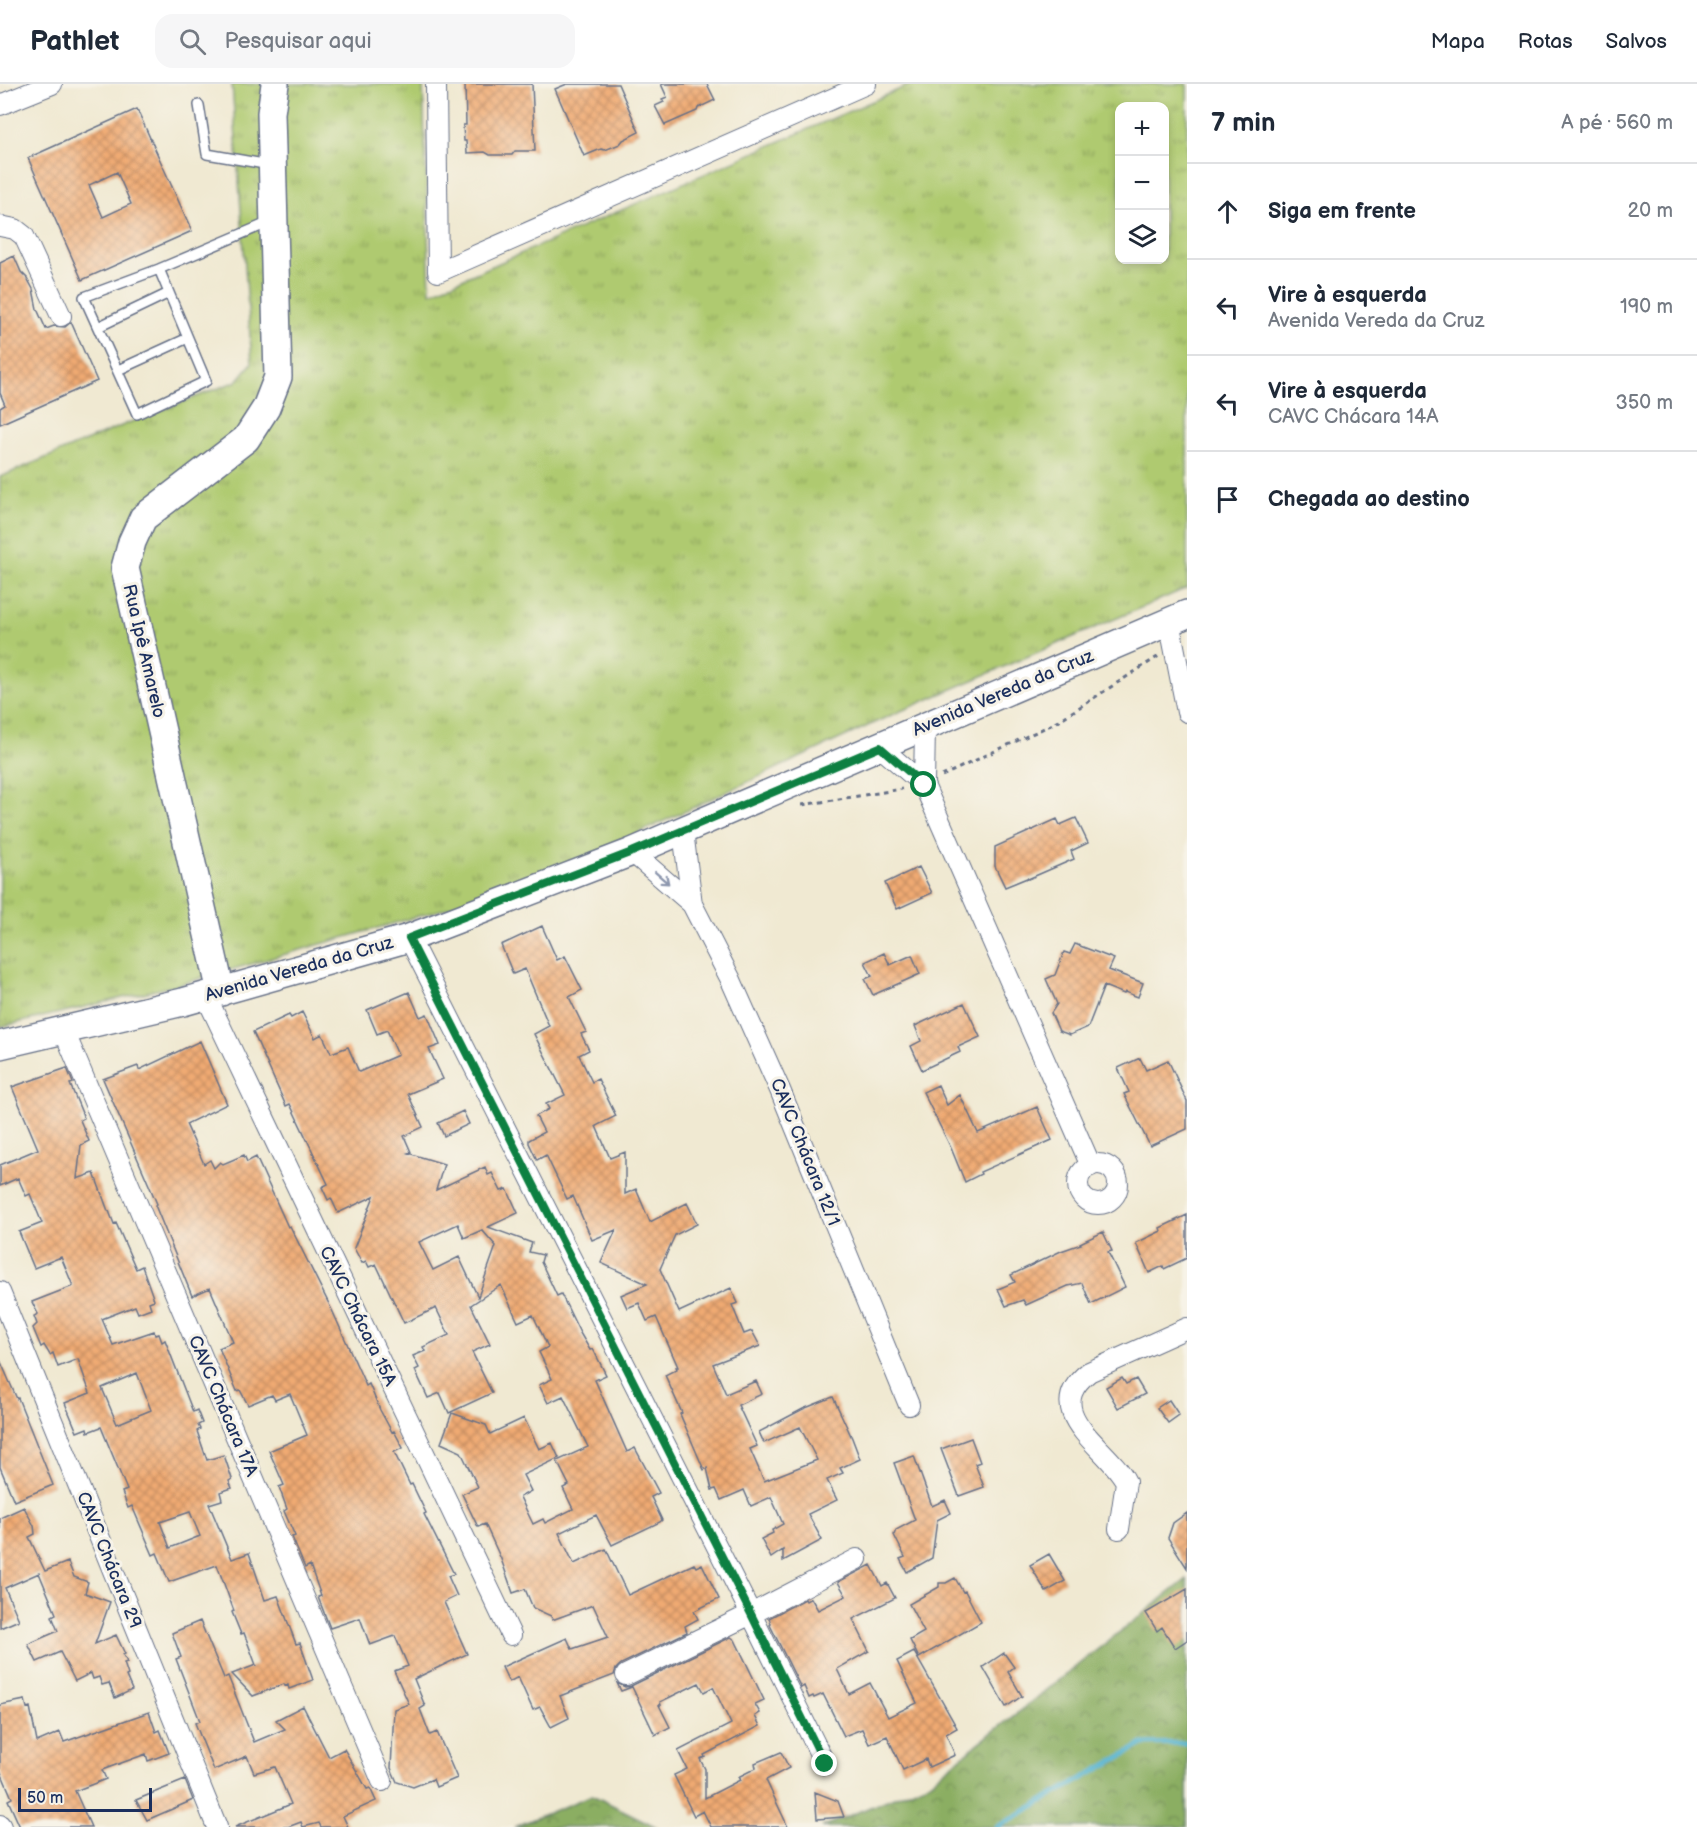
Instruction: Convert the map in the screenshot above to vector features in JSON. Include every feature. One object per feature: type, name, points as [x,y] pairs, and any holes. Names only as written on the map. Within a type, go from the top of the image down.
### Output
[{"type":"street","points":[[0,105],[52,84]]},
{"type":"street","name":"Rua Ipê Amarelo","points":[[263,84],[272,113]]},
{"type":"street","name":"Rua Ipê Amarelo","points":[[203,997],[214,959],[125,568],[132,542],[143,518],[246,440],[266,408],[278,377],[272,165],[272,113],[275,84]]},
{"type":"street","points":[[436,84],[438,272],[866,84]]},
{"type":"street","points":[[0,225],[15,229],[24,236],[60,316]]},
{"type":"street","points":[[1177,627],[1187,712]]},
{"type":"street","name":"Avenida Vereda da Cruz","points":[[0,1045],[203,997],[409,938],[632,852],[925,727],[1177,627]]},
{"type":"street","points":[[925,727],[924,785],[1091,1166],[1104,1165],[1111,1168],[1118,1180],[1116,1193],[1107,1207]]},
{"type":"street","points":[[880,747],[924,785]]},
{"type":"street","name":"CAVC Chácara 12/1","points":[[682,831],[692,904],[730,978],[780,1090],[909,1405]]},
{"type":"street","name":"CAVC Chácara 12/1","points":[[632,852],[692,904]]},
{"type":"street","points":[[409,938],[825,1764]]},
{"type":"street","points":[[203,997],[206,973],[214,959],[233,978],[254,983]]},
{"type":"street","name":"CAVC Chácara 15A","points":[[203,997],[511,1635]]},
{"type":"street","name":"CAVC Chácara 17A","points":[[64,1030],[382,1781]]},
{"type":"street","name":"CAVC Chácara 29","points":[[0,1292],[217,1827]]},
{"type":"street","points":[[1119,1528],[1126,1482],[1078,1425],[1071,1409],[1072,1394],[1078,1382],[1089,1372],[1187,1328]]},
{"type":"street","points":[[626,1675],[751,1614],[857,1558]]},
{"type":"lane","points":[[199,105],[207,154],[272,165]]},
{"type":"lane","points":[[159,269],[206,381],[137,414],[84,297],[159,269],[273,221]]},
{"type":"lane","points":[[98,327],[169,293]]},
{"type":"lane","points":[[117,370],[188,338]]},
{"type":"path","points":[[799,805],[924,785],[1055,723],[1177,627]]},
{"type":"green space","points":[[232,84],[423,84],[430,293],[912,84],[1187,84],[1187,588],[887,717],[525,886],[177,985],[0,1027],[0,477],[237,381],[252,363]]},
{"type":"green space","points":[[1187,1579],[1187,1827],[822,1827],[928,1783]]},
{"type":"green space","points":[[592,1795],[657,1827],[514,1827]]},
{"type":"building","points":[[465,84],[532,84],[535,151],[515,151],[512,155],[467,153],[463,125],[466,125]]},
{"type":"building","points":[[567,84],[618,84],[639,132],[620,144],[584,156],[555,89]]},
{"type":"building","points":[[661,84],[707,84],[715,100],[665,125],[655,106],[664,102],[662,99],[667,97]]},
{"type":"building","points":[[137,109],[192,231],[82,280],[28,158]],"holes":[[[117,172],[131,204],[103,217],[89,185]]]},
{"type":"building","points":[[14,256],[21,272],[33,289],[37,309],[46,329],[54,326],[65,327],[71,322],[97,381],[0,424],[0,408],[5,405],[0,393],[0,263]]},
{"type":"building","points":[[1076,818],[1088,843],[1071,851],[1074,859],[1005,887],[995,866],[995,847],[1057,819],[1060,825]]},
{"type":"building","points":[[919,867],[932,893],[897,909],[885,883]]},
{"type":"building","points":[[542,926],[557,960],[565,956],[582,990],[569,997],[586,1032],[581,1034],[589,1050],[579,1055],[592,1082],[598,1079],[616,1116],[596,1126],[610,1158],[625,1152],[625,1194],[636,1189],[650,1222],[687,1203],[697,1224],[675,1235],[660,1269],[679,1312],[731,1288],[738,1303],[732,1305],[744,1334],[752,1331],[760,1346],[713,1364],[726,1394],[756,1381],[762,1394],[738,1405],[757,1446],[750,1449],[764,1481],[817,1460],[800,1427],[764,1443],[759,1432],[803,1409],[833,1397],[860,1459],[840,1468],[843,1473],[827,1480],[837,1500],[808,1514],[822,1540],[783,1561],[783,1550],[771,1558],[761,1539],[773,1533],[772,1530],[783,1524],[771,1497],[751,1506],[744,1490],[721,1500],[716,1489],[712,1490],[707,1468],[704,1470],[665,1375],[678,1367],[657,1319],[656,1317],[647,1321],[639,1303],[627,1308],[621,1295],[647,1284],[601,1263],[616,1230],[592,1240],[573,1196],[567,1199],[546,1155],[537,1160],[529,1143],[529,1140],[544,1132],[536,1116],[549,1109],[546,1104],[565,1095],[534,1034],[549,1026],[525,969],[513,974],[501,945]]},
{"type":"building","points":[[1075,944],[1114,959],[1109,970],[1143,983],[1138,997],[1104,986],[1088,1027],[1070,1035],[1059,1031],[1051,1013],[1057,1004],[1046,979],[1055,975],[1064,952],[1070,954]]},
{"type":"building","points":[[884,953],[890,965],[912,955],[920,974],[873,995],[865,979],[872,976],[865,962]]},
{"type":"building","points":[[409,992],[420,1017],[427,1014],[440,1045],[429,1049],[443,1079],[408,1094],[423,1127],[404,1136],[411,1152],[408,1153],[444,1164],[436,1190],[485,1167],[488,1175],[492,1173],[501,1191],[507,1189],[518,1213],[488,1227],[532,1243],[529,1252],[543,1255],[541,1262],[557,1296],[561,1294],[580,1333],[590,1350],[593,1349],[606,1375],[595,1380],[627,1452],[635,1448],[659,1493],[651,1497],[662,1520],[612,1545],[596,1515],[559,1533],[574,1564],[606,1549],[628,1595],[694,1564],[696,1567],[702,1564],[719,1599],[694,1611],[698,1619],[685,1626],[687,1632],[621,1664],[614,1675],[560,1696],[569,1718],[551,1727],[540,1707],[533,1710],[518,1677],[509,1682],[502,1667],[567,1638],[572,1649],[608,1637],[593,1605],[552,1620],[551,1616],[533,1608],[525,1589],[513,1593],[485,1524],[478,1527],[462,1494],[478,1487],[461,1452],[441,1443],[452,1413],[486,1425],[490,1434],[524,1418],[539,1449],[552,1443],[559,1458],[523,1475],[531,1491],[520,1497],[533,1524],[543,1519],[545,1523],[573,1509],[563,1488],[569,1485],[557,1461],[588,1447],[563,1396],[548,1403],[539,1385],[552,1379],[539,1352],[548,1347],[533,1315],[518,1322],[501,1285],[471,1305],[490,1344],[472,1352],[492,1393],[449,1413],[440,1393],[428,1398],[415,1370],[419,1368],[413,1356],[425,1351],[423,1347],[449,1335],[436,1308],[404,1323],[376,1264],[369,1267],[366,1261],[362,1263],[354,1248],[374,1196],[338,1213],[331,1198],[328,1200],[322,1187],[328,1184],[290,1104],[286,1106],[253,1032],[289,1015],[291,1018],[302,1012],[315,1038],[322,1034],[331,1053],[348,1047],[359,1072],[398,1055],[387,1030],[377,1034],[367,1010]],"holes":[[[458,1224],[464,1238],[482,1230],[496,1246],[478,1297],[459,1257],[433,1270],[419,1242]]]},
{"type":"building","points":[[964,1003],[980,1037],[958,1047],[960,1052],[922,1070],[911,1046],[921,1041],[915,1026]]},
{"type":"building","points":[[200,1041],[227,1104],[186,1124],[204,1164],[210,1160],[214,1168],[220,1162],[223,1164],[244,1155],[247,1162],[256,1157],[288,1227],[290,1226],[332,1310],[366,1386],[369,1384],[380,1410],[403,1448],[394,1452],[410,1485],[412,1484],[426,1513],[424,1514],[454,1574],[448,1576],[457,1596],[444,1602],[467,1654],[414,1679],[425,1706],[420,1709],[430,1735],[437,1732],[457,1778],[436,1787],[433,1779],[413,1787],[397,1782],[391,1768],[394,1709],[409,1704],[394,1671],[408,1666],[395,1636],[370,1645],[360,1618],[330,1628],[318,1597],[321,1596],[310,1565],[305,1568],[292,1537],[295,1536],[284,1511],[287,1509],[279,1487],[284,1485],[269,1451],[307,1435],[290,1394],[275,1400],[272,1395],[248,1405],[240,1390],[237,1391],[219,1348],[233,1342],[210,1288],[192,1296],[155,1205],[157,1204],[103,1079],[138,1066],[139,1070]]},
{"type":"building","points":[[1140,1058],[1146,1070],[1168,1060],[1187,1101],[1187,1129],[1150,1146],[1124,1094],[1129,1092],[1118,1068]]},
{"type":"building","points":[[67,1068],[73,1083],[70,1084],[84,1118],[80,1120],[89,1141],[81,1145],[77,1179],[94,1173],[114,1224],[116,1223],[136,1269],[142,1266],[154,1300],[149,1302],[151,1308],[138,1313],[135,1306],[102,1319],[113,1345],[154,1331],[155,1335],[159,1334],[162,1342],[165,1340],[193,1412],[197,1410],[202,1423],[198,1425],[200,1429],[197,1431],[207,1460],[224,1455],[232,1479],[229,1481],[232,1488],[220,1492],[222,1500],[209,1504],[232,1559],[249,1553],[265,1600],[278,1596],[296,1644],[300,1643],[313,1680],[289,1689],[288,1685],[284,1684],[253,1696],[232,1674],[256,1665],[244,1633],[241,1634],[232,1612],[234,1611],[217,1565],[169,1582],[157,1553],[153,1555],[132,1506],[128,1508],[122,1492],[127,1490],[101,1427],[88,1432],[87,1428],[77,1432],[65,1403],[90,1393],[78,1359],[58,1367],[53,1353],[50,1355],[44,1345],[41,1347],[33,1328],[37,1324],[34,1316],[38,1314],[32,1302],[73,1286],[61,1257],[34,1268],[19,1232],[42,1223],[30,1194],[26,1196],[18,1178],[0,1186],[0,1165],[38,1149],[12,1087]],"holes":[[[137,1373],[151,1410],[117,1424],[102,1388]],[[190,1512],[200,1536],[170,1548],[160,1522]]]},
{"type":"building","points":[[938,1085],[947,1105],[960,1095],[978,1133],[1037,1107],[1052,1140],[980,1172],[981,1174],[965,1182],[923,1092]]},
{"type":"building","points":[[463,1111],[469,1124],[444,1136],[438,1123]]},
{"type":"building","points":[[1187,1215],[1187,1258],[1149,1273],[1136,1243]]},
{"type":"building","points":[[1103,1232],[1112,1251],[1108,1252],[1125,1287],[1091,1304],[1082,1283],[1068,1286],[1026,1305],[1023,1300],[1006,1306],[998,1289],[1015,1282],[1011,1275]]},
{"type":"building","points":[[0,1360],[53,1485],[14,1501],[0,1467]]},
{"type":"building","points":[[1122,1378],[1126,1384],[1136,1379],[1145,1394],[1118,1408],[1106,1387]]},
{"type":"building","points":[[1169,1400],[1179,1415],[1168,1423],[1157,1408]]},
{"type":"building","points":[[971,1438],[980,1462],[975,1464],[984,1487],[959,1496],[941,1449]]},
{"type":"building","points":[[914,1456],[932,1506],[945,1500],[951,1513],[937,1520],[932,1558],[907,1572],[900,1559],[905,1557],[894,1535],[896,1530],[915,1520],[894,1463]]},
{"type":"building","points":[[24,1507],[34,1526],[35,1534],[29,1537],[45,1571],[68,1562],[74,1577],[88,1582],[85,1593],[110,1602],[95,1644],[116,1635],[125,1654],[123,1655],[127,1662],[124,1663],[128,1675],[126,1676],[132,1690],[115,1698],[109,1683],[102,1685],[99,1677],[93,1679],[91,1673],[75,1681],[60,1652],[37,1662],[28,1644],[58,1631],[52,1616],[56,1614],[39,1573],[5,1588],[19,1620],[0,1628],[0,1518]]},
{"type":"building","points":[[1187,1513],[1187,1568],[1168,1538],[1173,1523]]},
{"type":"building","points":[[1049,1554],[1065,1581],[1046,1592],[1030,1565]]},
{"type":"building","points":[[871,1565],[882,1586],[887,1583],[895,1598],[853,1619],[869,1651],[837,1669],[849,1694],[870,1683],[888,1717],[917,1703],[897,1661],[914,1652],[957,1728],[946,1734],[955,1755],[929,1767],[926,1759],[903,1770],[887,1736],[869,1744],[862,1729],[844,1736],[823,1694],[809,1698],[804,1686],[801,1688],[770,1625],[769,1618],[805,1599],[806,1601],[811,1598],[818,1610],[846,1596],[838,1582]]},
{"type":"building","points":[[955,1578],[963,1592],[965,1591],[981,1622],[919,1658],[910,1640],[924,1632],[909,1604],[939,1587],[939,1583],[946,1583]]},
{"type":"building","points":[[1187,1589],[1187,1640],[1175,1648],[1162,1627],[1157,1631],[1146,1613]]},
{"type":"building","points":[[200,1621],[224,1678],[228,1676],[254,1742],[285,1729],[276,1720],[303,1706],[329,1757],[344,1749],[376,1801],[343,1816],[348,1827],[321,1827],[319,1823],[303,1827],[301,1822],[288,1827],[235,1827],[291,1804],[275,1767],[254,1773],[247,1756],[214,1770],[195,1723],[200,1721],[176,1659],[181,1657],[172,1633]]},
{"type":"building","points":[[731,1637],[735,1640],[764,1700],[755,1704],[760,1713],[755,1716],[760,1726],[700,1759],[705,1769],[705,1798],[740,1780],[738,1777],[756,1768],[755,1763],[781,1752],[789,1768],[766,1780],[788,1827],[711,1827],[703,1811],[694,1816],[674,1775],[687,1769],[678,1751],[731,1724],[713,1687],[704,1692],[699,1683],[660,1702],[661,1705],[659,1705],[670,1727],[655,1735],[632,1687],[621,1691],[617,1683],[625,1687],[631,1686]]},
{"type":"building","points":[[1004,1653],[1014,1667],[1008,1672],[1022,1696],[1006,1707],[983,1667]]},
{"type":"building","points":[[25,1700],[27,1708],[30,1707],[37,1742],[60,1732],[64,1742],[149,1712],[156,1732],[160,1730],[169,1753],[148,1761],[146,1754],[102,1770],[106,1779],[75,1791],[91,1827],[20,1827],[8,1800],[12,1798],[0,1770],[0,1705]]},
{"type":"building","points":[[185,1780],[193,1800],[147,1820],[136,1800]]},
{"type":"building","points":[[815,1792],[838,1801],[844,1817],[817,1819]]},
{"type":"waterway","points":[[997,1827],[1143,1744],[1187,1743]]},
{"type":"route","points":[[825,1764],[409,938],[632,852],[880,747],[924,785]]}]
